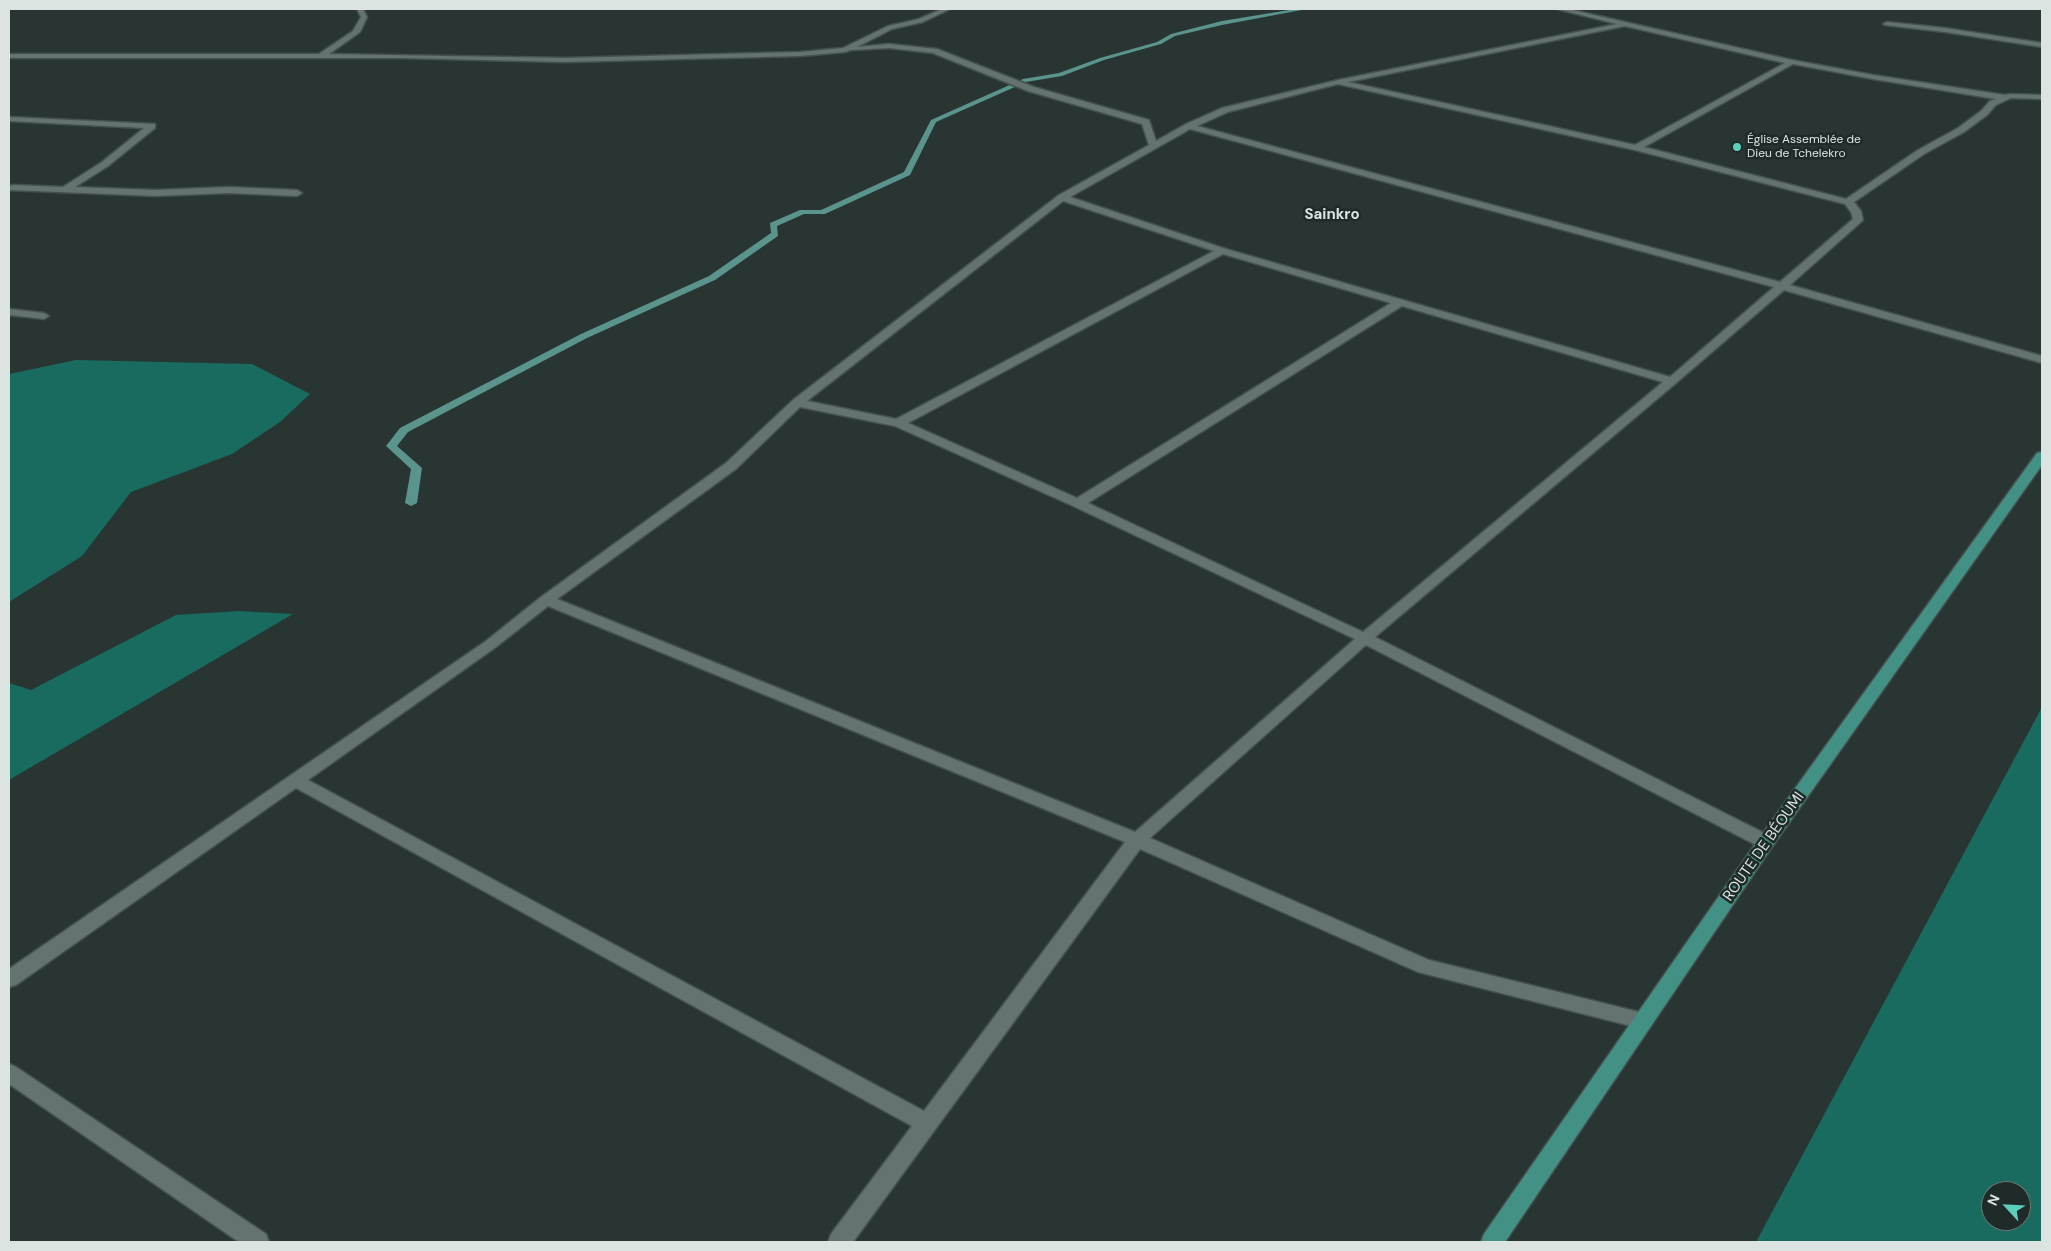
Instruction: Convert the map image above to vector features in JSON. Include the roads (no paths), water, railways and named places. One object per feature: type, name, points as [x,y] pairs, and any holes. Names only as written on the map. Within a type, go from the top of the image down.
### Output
[{"type":"main road","name":"ROUTE DE BÉOUMI","points":[[1492,1242],[1766,842],[2042,456]]},
{"type":"street","points":[[319,57],[356,32],[364,17],[360,9]]},
{"type":"street","points":[[845,50],[890,28],[921,21],[947,9]]},
{"type":"street","points":[[1560,9],[1792,62],[2042,106]]},
{"type":"street","points":[[9,979],[297,781],[491,644],[546,600],[730,466],[797,404],[1062,197],[1189,126],[1225,110],[1338,82],[1623,24]]},
{"type":"street","points":[[1887,24],[1945,30],[2042,45]]},
{"type":"street","points":[[9,56],[402,56],[565,60],[800,54],[889,46],[934,51],[1031,89],[1146,122],[1154,147]]},
{"type":"street","points":[[1636,148],[1792,62]]},
{"type":"street","points":[[838,1242],[1137,840],[1366,638],[1672,381],[1858,220],[1856,211],[1848,202],[1636,148],[1338,82]]},
{"type":"street","points":[[1848,202],[1921,152],[1961,130],[1984,113],[1993,103],[2004,98],[2042,97]]},
{"type":"street","points":[[9,119],[152,126],[106,164],[65,190]]},
{"type":"street","points":[[1189,126],[1783,286],[2042,360]]},
{"type":"street","points":[[13,188],[155,193],[229,190],[297,193]]},
{"type":"street","points":[[1062,197],[1222,251],[1672,381]]},
{"type":"street","points":[[898,422],[1222,251]]},
{"type":"street","points":[[1078,502],[1401,302]]},
{"type":"street","points":[[9,312],[44,316]]},
{"type":"street","points":[[797,404],[898,422],[1078,502],[1366,638],[1766,842]]},
{"type":"street","points":[[546,600],[1137,840],[1425,967],[1643,1021]]},
{"type":"street","points":[[297,781],[927,1123]]},
{"type":"street","points":[[9,1073],[258,1242]]},
{"type":"waterway","points":[[411,503],[417,468],[391,446],[404,430],[584,336],[712,278],[775,234],[773,225],[803,212],[822,212],[907,173],[933,121],[1025,80],[1060,75],[1102,59],[1159,43],[1173,35],[1222,23],[1304,9]]},
{"type":"place","name":"Église Assemblée de Dieu de Tchelekro","points":[[1737,147]]},
{"type":"district","name":"Sainkro","points":[[1332,215]]}]
